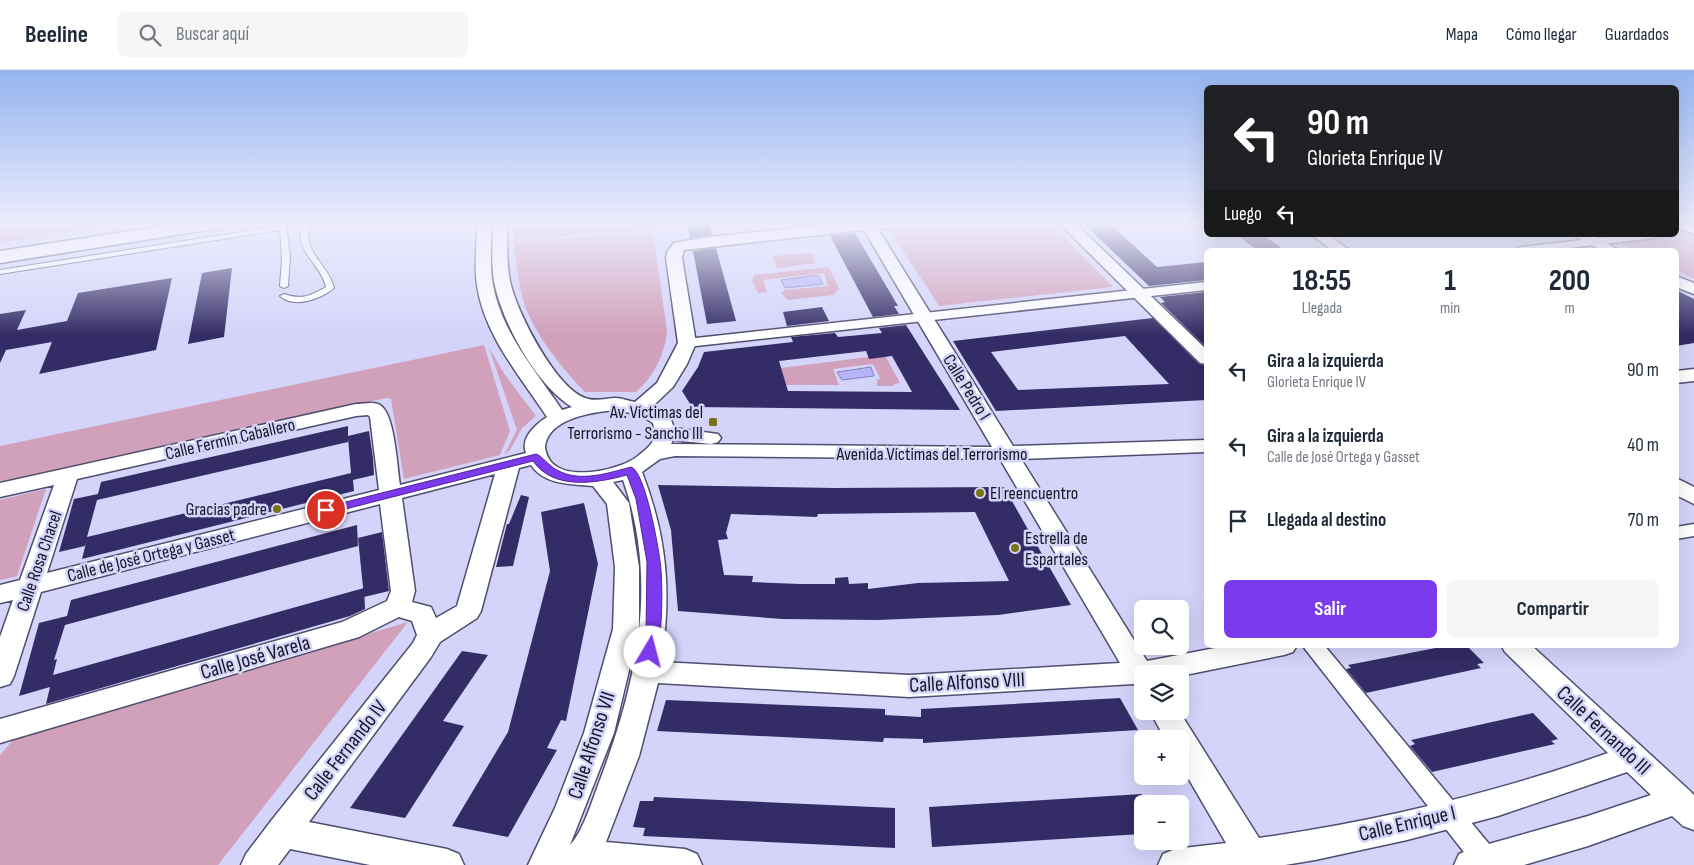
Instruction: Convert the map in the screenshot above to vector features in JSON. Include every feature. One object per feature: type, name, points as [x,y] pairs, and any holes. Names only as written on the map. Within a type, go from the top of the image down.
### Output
[{"type":"street","points":[[485,260],[485,285],[494,317],[508,345],[558,418]]},
{"type":"street","points":[[501,260],[502,282],[511,313],[524,340],[563,391],[578,402],[593,405],[616,404],[640,407],[656,415],[663,422],[666,433],[664,443],[658,453],[631,471],[599,479],[577,479],[557,475],[543,467],[536,457],[534,449],[540,434],[558,418],[593,405]]},
{"type":"street","points":[[640,407],[664,387],[678,364],[687,343],[674,260]]},
{"type":"street","name":"Calle Pedro I","points":[[889,260],[1137,665]]},
{"type":"street","points":[[1104,260],[1204,357]]},
{"type":"street","points":[[1679,282],[1694,289]]},
{"type":"street","points":[[687,343],[1204,286]]},
{"type":"street","points":[[1679,376],[1694,374]]},
{"type":"street","points":[[1679,388],[1694,386]]},
{"type":"street","name":"Calle Fermín Caballero","points":[[0,490],[356,410],[373,409],[380,416],[391,494]]},
{"type":"street","name":"Avenida Víctimas del Terrorismo","points":[[666,433],[702,437],[789,441],[1005,448],[1204,432]]},
{"type":"street","name":"Avenida Víctimas del Terrorismo","points":[[658,453],[675,450],[808,454],[1005,448],[1204,446]]},
{"type":"street","name":"Calle de José Ortega y Gasset","points":[[0,594],[536,457]]},
{"type":"street","name":"Calle Fernando IV","points":[[258,865],[422,650],[430,635],[468,611],[509,464]]},
{"type":"street","name":"Calle Alfonso VII","points":[[576,862],[602,814],[628,740],[654,633],[654,562],[642,499],[631,471]]},
{"type":"street","points":[[1679,471],[1694,481]]},
{"type":"street","name":"Calle Rosa Chacel","points":[[0,676],[68,475]]},
{"type":"street","name":"Calle Alfonso VII","points":[[545,865],[570,810],[599,733],[626,629],[627,567],[618,503],[599,479]]},
{"type":"street","points":[[1679,487],[1694,497]]},
{"type":"street","points":[[391,494],[403,591],[397,606],[422,614],[430,635]]},
{"type":"street","points":[[1679,532],[1694,530]]},
{"type":"street","name":"Calle José Varela","points":[[0,731],[350,630],[397,606]]},
{"type":"street","name":"Calle Alfonso VIII","points":[[1186,665],[1269,648]]},
{"type":"street","points":[[1314,648],[1449,814],[1483,864],[1588,831],[1686,808]]},
{"type":"street","name":"Calle Fernando III","points":[[1517,648],[1686,808]]},
{"type":"street","name":"Calle Alfonso VIII","points":[[646,672],[909,686],[1134,674]]},
{"type":"street","points":[[1169,720],[1254,860]]},
{"type":"street","name":"Calle Enrique I","points":[[1175,865],[1254,860],[1449,814],[1544,789],[1633,757]]},
{"type":"street","points":[[282,832],[446,865]]},
{"type":"street","points":[[576,862],[685,865]]},
{"type":"lane","points":[[0,272],[72,260]]},
{"type":"lane","points":[[284,286],[286,260]]},
{"type":"lane","points":[[284,296],[295,299],[306,298],[330,288],[330,282],[314,260]]},
{"type":"shaded area","points":[[516,260],[657,260],[667,331],[666,340],[658,364],[636,392],[585,392],[567,373],[542,338],[529,314],[520,288]]},
{"type":"shaded area","points":[[774,260],[815,260],[816,263],[777,268]]},
{"type":"shaded area","points":[[909,260],[1087,260],[1113,287],[939,306]]},
{"type":"shaded area","points":[[1679,260],[1694,260],[1694,279],[1679,272]]},
{"type":"shaded area","points":[[829,267],[839,289],[833,295],[788,300],[781,293],[785,290],[828,286],[824,273],[763,280],[767,292],[758,293],[752,281],[754,275]]},
{"type":"shaded area","points":[[484,345],[510,431],[500,455],[404,479],[391,399],[386,398],[0,484],[0,446]]},
{"type":"shaded area","points":[[489,348],[505,375],[536,416],[522,428],[510,450],[504,455],[517,430]]},
{"type":"shaded area","points":[[868,357],[886,357],[900,383],[894,384],[894,386],[877,386],[877,381],[880,378],[873,364],[833,369],[839,385],[786,385],[781,368]]},
{"type":"shaded area","points":[[46,489],[17,576],[0,580],[0,500]]},
{"type":"shaded area","points":[[408,622],[218,865],[0,865],[0,755],[13,740]]},
{"type":"water","points":[[818,275],[823,284],[785,288],[781,280]]},
{"type":"water","points":[[871,367],[874,376],[842,380],[837,372]]},
{"type":"building","points":[[695,260],[719,260],[736,321],[707,324]]},
{"type":"building","points":[[843,260],[871,260],[898,306],[894,306],[899,314],[873,317]]},
{"type":"building","points":[[1122,260],[1149,260],[1157,267],[1204,262],[1204,280],[1149,286]]},
{"type":"building","points":[[232,268],[224,337],[188,344],[202,273]]},
{"type":"building","points":[[172,278],[156,350],[39,374],[52,342],[6,350],[0,363],[0,314],[26,310],[17,330],[67,321],[78,293]]},
{"type":"building","points":[[1204,292],[1204,345],[1161,303],[1165,302],[1160,297]]},
{"type":"building","points":[[1679,292],[1694,299],[1694,343],[1679,346]]},
{"type":"building","points":[[822,307],[829,321],[787,326],[783,312]]},
{"type":"building","points":[[1153,318],[1199,364],[1204,365],[1204,400],[996,411],[953,341]],"holes":[[[1125,336],[1169,384],[1018,390],[991,352]]]},
{"type":"building","points":[[906,325],[960,410],[692,407],[682,391],[698,367],[704,352],[793,342],[791,337],[835,333],[838,337],[882,333],[879,328]],"holes":[[[866,351],[869,359],[892,356],[912,392],[788,391],[779,361]]]},
{"type":"building","points":[[348,426],[348,436],[369,431],[374,475],[353,480],[354,491],[82,559],[87,539],[85,546],[59,552],[74,499],[98,494],[101,482]],"holes":[[[348,438],[351,473],[87,537],[97,500],[348,442]]]},
{"type":"building","points":[[658,485],[834,488],[1004,487],[1071,605],[998,615],[877,620],[782,619],[678,611],[671,530]],"holes":[[[975,512],[1009,581],[918,583],[868,589],[868,583],[849,584],[848,577],[835,578],[835,584],[752,582],[753,576],[724,575],[718,540],[728,539],[726,533],[731,514],[817,517],[818,514]]]},
{"type":"building","points":[[521,495],[529,497],[513,566],[496,567],[507,524],[509,524]]},
{"type":"building","points":[[584,503],[598,564],[566,721],[561,720],[547,748],[557,750],[508,837],[452,826],[508,732],[550,571],[541,512]]},
{"type":"building","points":[[357,525],[358,546],[65,625],[54,660],[57,659],[53,675],[364,588],[365,609],[350,616],[46,704],[50,687],[19,696],[39,623],[67,616],[71,600]]},
{"type":"building","points":[[382,532],[389,591],[364,597],[358,538]]},
{"type":"building","points":[[1436,648],[1469,648],[1484,663],[1477,664],[1481,668],[1366,693],[1346,669],[1351,668],[1348,665]]},
{"type":"building","points":[[462,651],[488,655],[443,721],[464,726],[405,818],[350,808]]},
{"type":"building","points":[[1120,698],[1138,730],[923,743],[923,739],[884,738],[883,742],[657,731],[666,700],[885,709],[885,715],[921,717],[921,709]]},
{"type":"building","points":[[1533,713],[1558,739],[1551,741],[1555,744],[1432,772],[1410,746],[1415,744],[1411,740]]},
{"type":"building","points":[[1142,794],[1134,795],[1134,834],[932,847],[929,807]]},
{"type":"building","points":[[654,797],[895,808],[895,848],[643,836],[645,828],[633,827],[640,801],[653,801]]},
{"type":"place","name":"Av. Víctimas del Terrorismo - Sancho III","points":[[713,422]]},
{"type":"place","name":"El reencuentro","points":[[980,493]]},
{"type":"place","name":"Gracias padre","points":[[277,509]]},
{"type":"place","name":"Estrella de Espartales","points":[[1015,548]]},
{"type":"route","points":[[326,510],[536,457],[543,467],[557,475],[577,479],[599,479],[631,471],[642,499],[654,562],[654,633],[650,652]]}]
